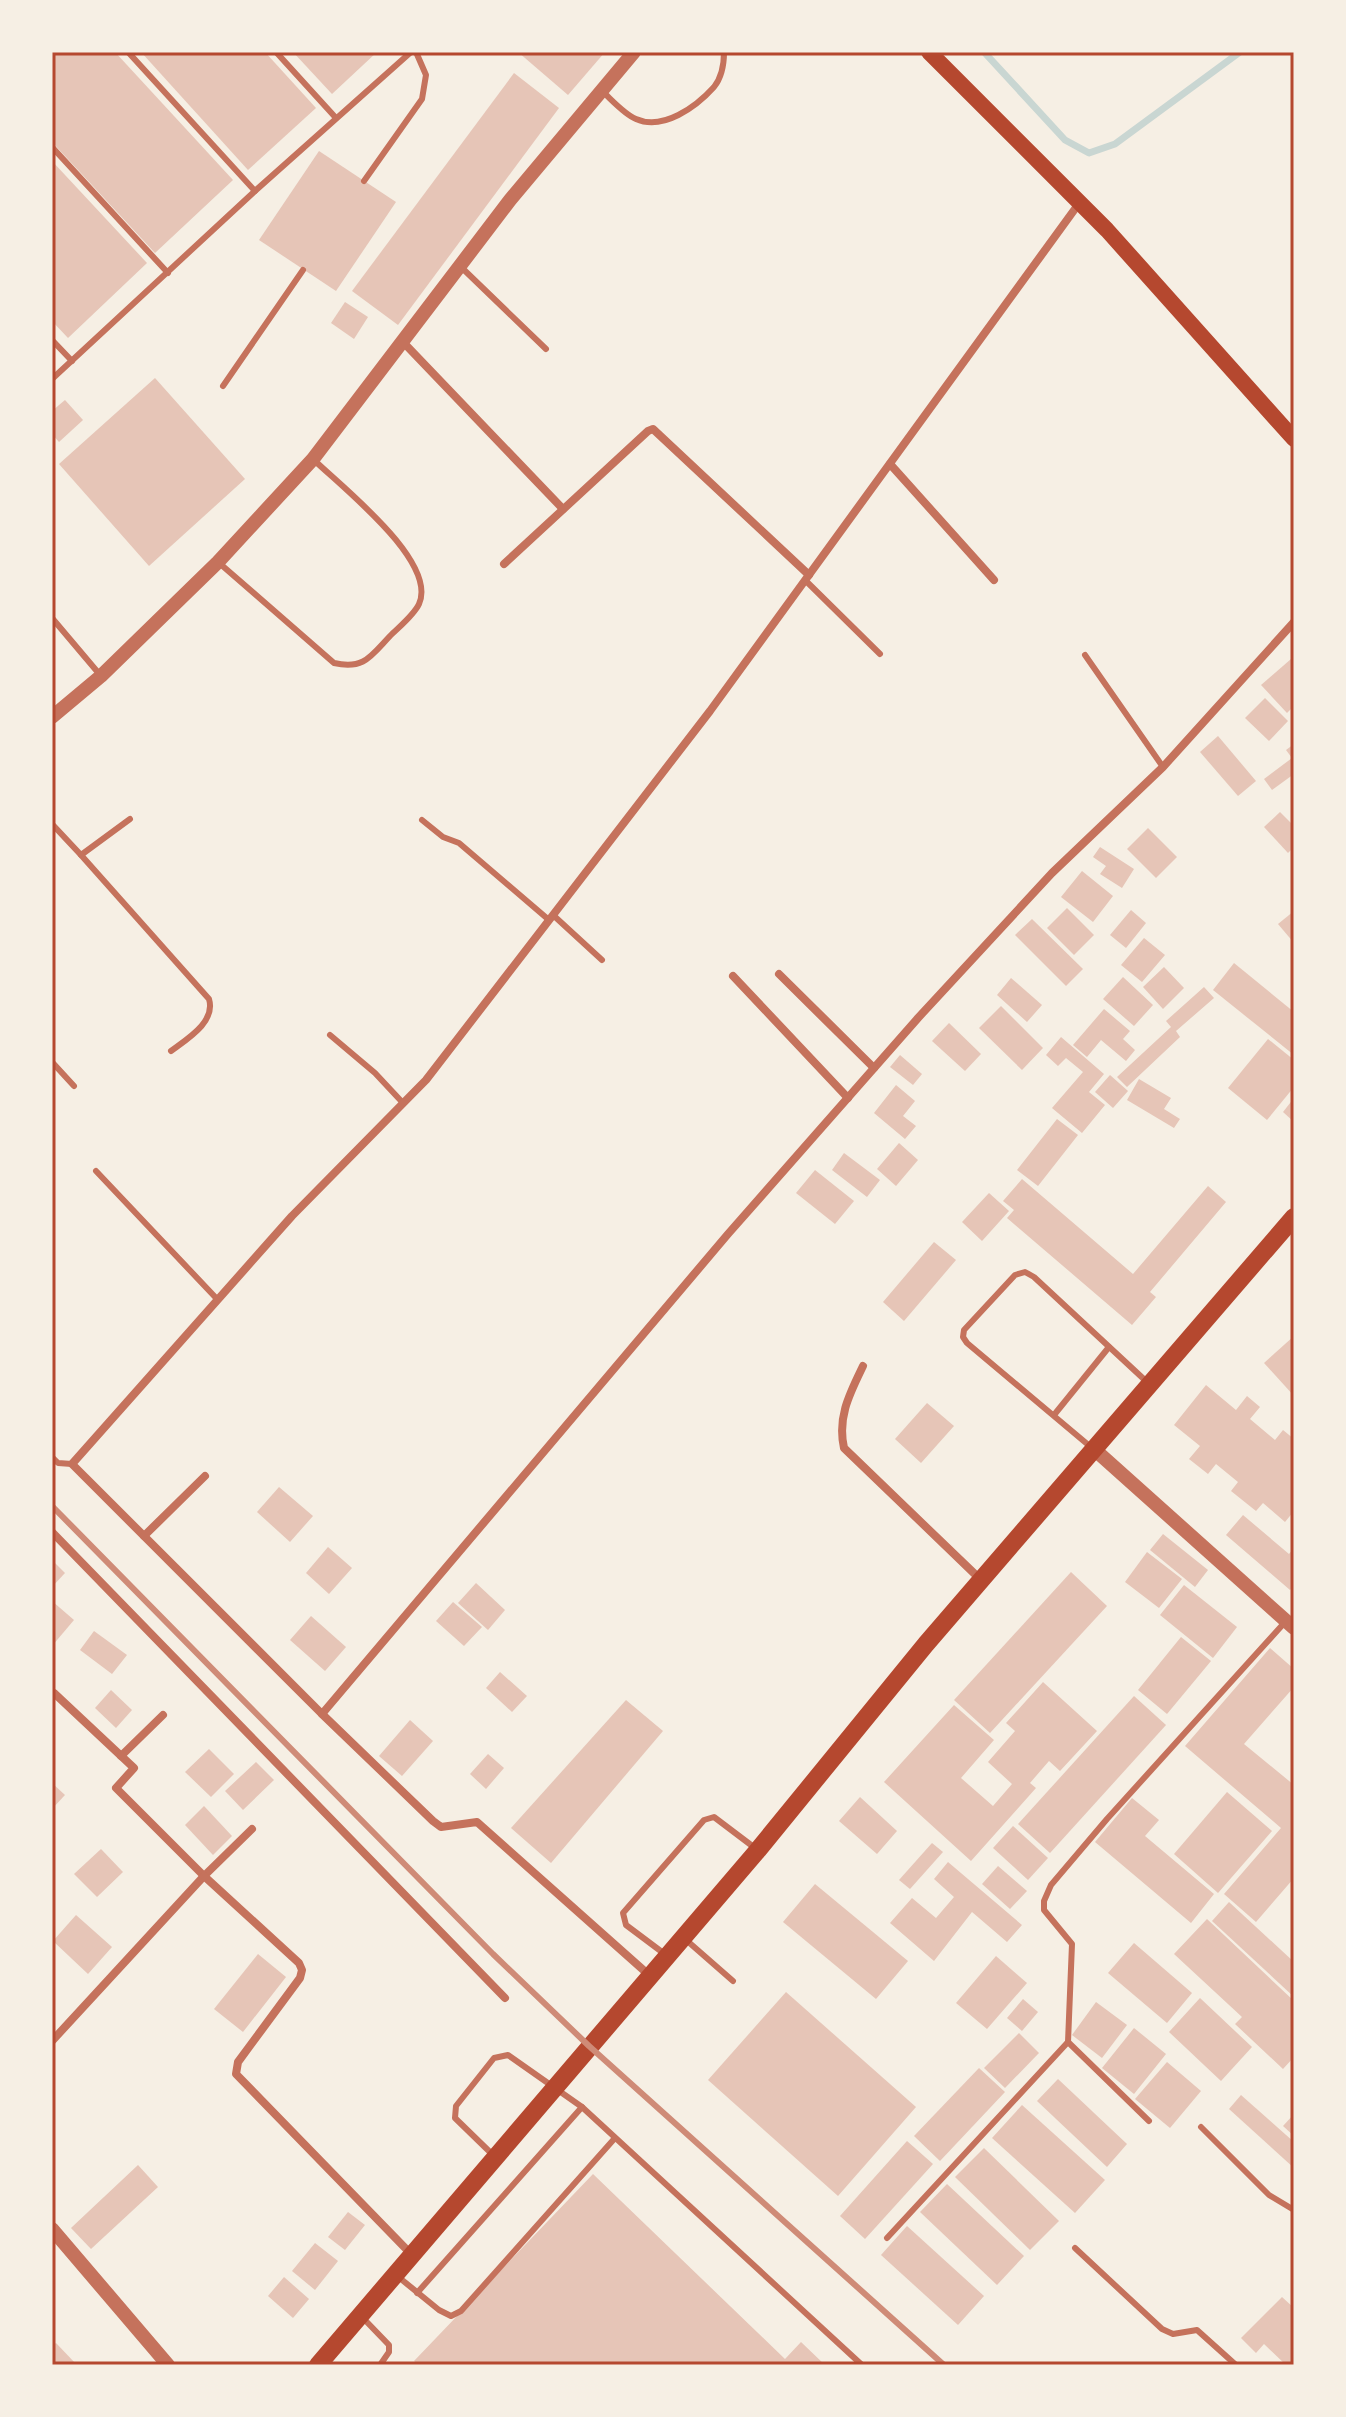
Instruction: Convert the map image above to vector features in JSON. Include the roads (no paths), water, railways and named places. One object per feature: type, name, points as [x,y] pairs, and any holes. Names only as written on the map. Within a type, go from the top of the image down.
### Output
[{"type":"main road","points":[[929,52],[1080,202],[1294,439]]},
{"type":"main road","points":[[318,2365],[758,1850],[981,1580],[1294,1217]]},
{"type":"street","points":[[52,717],[101,676],[218,562],[313,459],[510,200],[634,52]]},
{"type":"street","points":[[649,1975],[477,1822],[441,1827],[433,1821],[72,1464],[292,1216],[426,1080],[692,735],[1080,202]]},
{"type":"street","points":[[403,342],[563,509]]},
{"type":"street","points":[[504,564],[653,429],[808,578]]},
{"type":"street","points":[[890,464],[994,580]]},
{"type":"street","points":[[322,1714],[728,1234],[874,1068],[1052,873],[1163,767],[1294,622]]},
{"type":"street","points":[[779,974],[874,1068]]},
{"type":"street","points":[[733,976],[848,1098]]},
{"type":"street","points":[[863,1366],[844,1410],[841,1436],[844,1448],[981,1580]]},
{"type":"street","points":[[1094,1449],[1290,1625]]},
{"type":"street","points":[[144,1536],[205,1476]]},
{"type":"street","points":[[52,1532],[505,1998]]},
{"type":"street","points":[[52,1694],[134,1768],[116,1788],[204,1876],[299,1963],[302,1970],[300,1978],[238,2062],[236,2074],[411,2254]]},
{"type":"street","points":[[121,1756],[163,1715]]},
{"type":"street","points":[[52,2041],[204,1876],[252,1829]]},
{"type":"street","points":[[52,2229],[168,2365]]},
{"type":"lane","points":[[128,52],[255,191]]},
{"type":"lane","points":[[276,52],[336,118]]},
{"type":"lane","points":[[52,379],[255,191],[414,52],[426,75],[422,99],[364,181]]},
{"type":"lane","points":[[602,91],[637,120],[661,122],[682,113],[715,86],[724,66],[724,52]]},
{"type":"lane","points":[[52,147],[168,273]]},
{"type":"lane","points":[[460,266],[546,349]]},
{"type":"lane","points":[[223,386],[303,270]]},
{"type":"lane","points":[[52,340],[72,361]]},
{"type":"lane","points":[[218,562],[334,663],[351,667],[366,661],[419,606],[423,589],[405,548],[313,459]]},
{"type":"lane","points":[[808,578],[880,654]]},
{"type":"lane","points":[[52,618],[101,676]]},
{"type":"lane","points":[[1085,655],[1163,767]]},
{"type":"lane","points":[[81,855],[130,819]]},
{"type":"lane","points":[[422,820],[443,837],[459,843],[602,960]]},
{"type":"lane","points":[[52,824],[209,999],[212,1007],[209,1015],[196,1032],[171,1051]]},
{"type":"lane","points":[[330,1035],[375,1073],[403,1103]]},
{"type":"lane","points":[[52,1062],[74,1086]]},
{"type":"lane","points":[[96,1171],[217,1299]]},
{"type":"lane","points":[[1094,1449],[967,1343],[963,1337],[964,1330],[1015,1275],[1025,1272],[1150,1385]]},
{"type":"lane","points":[[1054,1415],[1109,1347]]},
{"type":"lane","points":[[52,1457],[58,1463],[72,1464]]},
{"type":"lane","points":[[887,2238],[1068,2042],[1074,1953],[1069,1938],[1044,1910],[1046,1893],[1107,1819],[1290,1625]]},
{"type":"lane","points":[[666,1955],[626,1925],[623,1913],[693,1832],[704,1820],[714,1817],[758,1850]]},
{"type":"lane","points":[[682,1936],[733,1981]]},
{"type":"lane","points":[[1068,2042],[1149,2121]]},
{"type":"lane","points":[[495,2156],[455,2118],[456,2106],[494,2058],[508,2055],[582,2107],[862,2365]]},
{"type":"lane","points":[[417,2293],[582,2107]]},
{"type":"lane","points":[[1201,2127],[1269,2195],[1294,2210]]},
{"type":"lane","points":[[394,2274],[439,2310],[451,2316],[461,2311],[615,2138]]},
{"type":"lane","points":[[1075,2248],[1162,2329],[1173,2334],[1197,2330],[1236,2365]]},
{"type":"lane","points":[[360,2316],[389,2345],[389,2352],[380,2365]]},
{"type":"waterway","points":[[984,52],[1065,140],[1089,153],[1115,144],[1240,52]]},
{"type":"railway","points":[[52,1506],[493,1954],[589,2046],[944,2365]]}]
